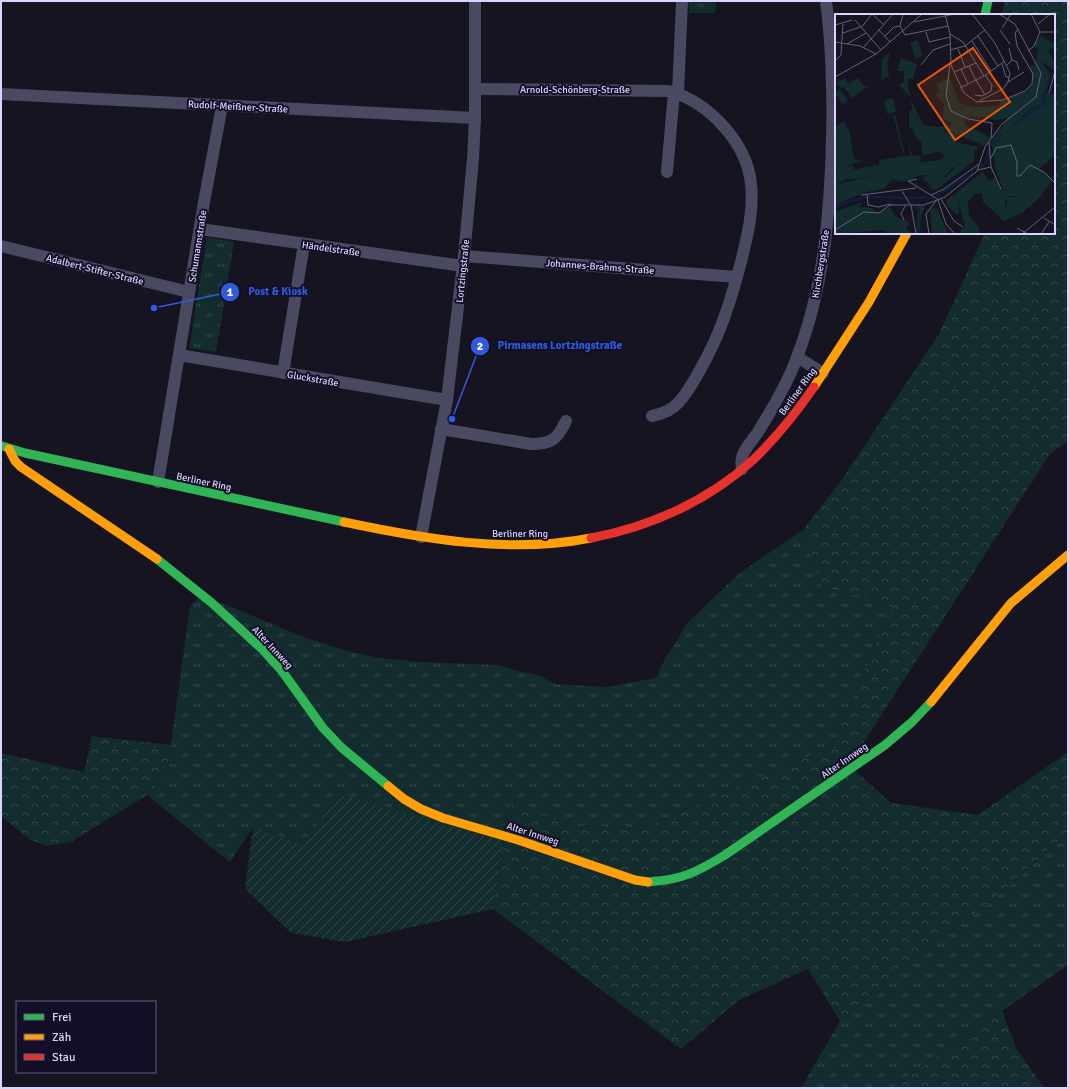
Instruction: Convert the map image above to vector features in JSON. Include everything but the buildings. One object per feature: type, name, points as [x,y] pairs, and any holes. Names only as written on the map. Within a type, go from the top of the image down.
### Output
[{"type":"street","name":"Lortzingstraße","points":[[420,537],[447,400],[463,261],[473,159],[475,118],[475,1]]},
{"type":"street","points":[[667,172],[676,93],[682,1]]},
{"type":"street","name":"Kirchbergstraße","points":[[742,469],[741,461],[744,451],[773,406],[797,358],[809,323],[818,289],[828,214],[830,181],[832,73],[831,41],[826,1]]},
{"type":"street","points":[[985,14],[988,1]]},
{"type":"street","name":"Arnold-Schönberg-Straße","points":[[476,89],[655,90],[676,93],[697,103],[723,127],[735,141],[748,167],[752,199],[750,220],[731,301],[724,323],[695,379],[678,403],[661,415],[652,416]]},
{"type":"street","name":"Rudolf-Meißner-Straße","points":[[1,94],[475,118]]},
{"type":"street","name":"Schumannstraße","points":[[158,482],[222,106]]},
{"type":"street","name":"Händelstraße","points":[[200,229],[304,244],[463,261]]},
{"type":"street","name":"Berliner Ring","points":[[5,447],[364,527],[420,537],[487,544],[551,545],[606,537],[655,521],[683,508],[712,491],[762,452],[779,433],[855,326],[906,234]]},
{"type":"street","points":[[283,373],[304,244]]},
{"type":"street","name":"Adalbert-Stifter-Straße","points":[[1,246],[190,292]]},
{"type":"street","name":"Johannes-Brahms-Straße","points":[[463,261],[737,276]]},
{"type":"street","name":"Gluckstraße","points":[[179,355],[447,400]]},
{"type":"street","points":[[797,358],[823,373]]},
{"type":"street","points":[[442,429],[531,444],[545,444],[552,441],[560,433],[566,422]]},
{"type":"street","name":"Alter Innweg","points":[[5,447],[21,467],[156,558],[212,603],[254,641],[282,671],[323,728],[342,748],[404,799],[421,809],[443,818],[518,840],[635,880],[647,882],[667,881],[683,877],[725,855],[885,745],[912,722],[936,696],[992,624],[1011,603],[1068,555]]},
{"type":"green space","points":[[689,1],[716,1],[715,13],[689,13]]},
{"type":"green space","points":[[1005,1],[1068,1],[1068,441],[1050,454],[849,765],[891,803],[978,815],[1068,752],[1068,832],[994,899],[898,969],[840,1021],[808,969],[739,1000],[681,1049],[493,909],[510,804],[578,826],[640,829],[833,746],[893,604],[822,587],[803,530],[841,481],[939,334],[985,234],[1055,234],[1055,14],[1001,14]]},
{"type":"green space","points":[[207,237],[234,242],[216,352],[189,348]]},
{"type":"green space","points":[[803,530],[822,587],[893,604],[833,746],[640,829],[578,826],[510,805],[504,840],[303,845],[253,827],[230,862],[147,795],[167,772],[190,606],[198,598],[224,604],[301,636],[344,650],[379,658],[422,662],[496,665],[540,676],[555,684],[607,687],[656,678],[664,661],[688,622],[741,572]]},
{"type":"green space","points":[[92,736],[171,745],[167,772],[147,795],[71,842],[47,846],[29,839],[1,816],[1,753],[84,772]]},
{"type":"green space","points":[[339,794],[440,824],[504,840],[493,909],[345,942],[291,933],[245,889],[253,827],[303,845]]},
{"type":"green space","points":[[1068,832],[1068,965],[892,1088],[801,1088],[840,1021],[898,969],[994,899]]},
{"type":"green space","points":[[1002,1011],[1016,1048],[1044,1088],[892,1088]]},
{"type":"traffic: fast","points":[[985,14],[988,1]]},
{"type":"traffic: fast","points":[[2,446],[25,453],[344,522]]},
{"type":"traffic: fast","points":[[157,559],[212,603],[263,650],[282,671],[323,728],[342,748],[388,786]]},
{"type":"traffic: fast","points":[[648,882],[660,881],[689,874],[725,855],[885,745],[912,722],[931,702]]},
{"type":"traffic: slow","points":[[814,387],[869,302],[906,234]]},
{"type":"traffic: slow","points":[[9,449],[15,461],[21,467],[157,559]]},
{"type":"traffic: slow","points":[[344,522],[405,534],[467,542],[529,545],[560,543],[591,538]]},
{"type":"traffic: slow","points":[[931,702],[1011,603],[1068,555]]},
{"type":"traffic: slow","points":[[388,786],[404,799],[421,809],[443,818],[518,840],[635,880],[648,882]]},
{"type":"traffic: jam","points":[[591,538],[635,527],[656,519],[698,500],[717,488],[736,475],[770,443],[814,387]]},
{"type":"place","name":"Post & Kiosk","points":[[154,308]]},
{"type":"place","name":"Pirmasens Lortzingstraße","points":[[452,419]]}]
